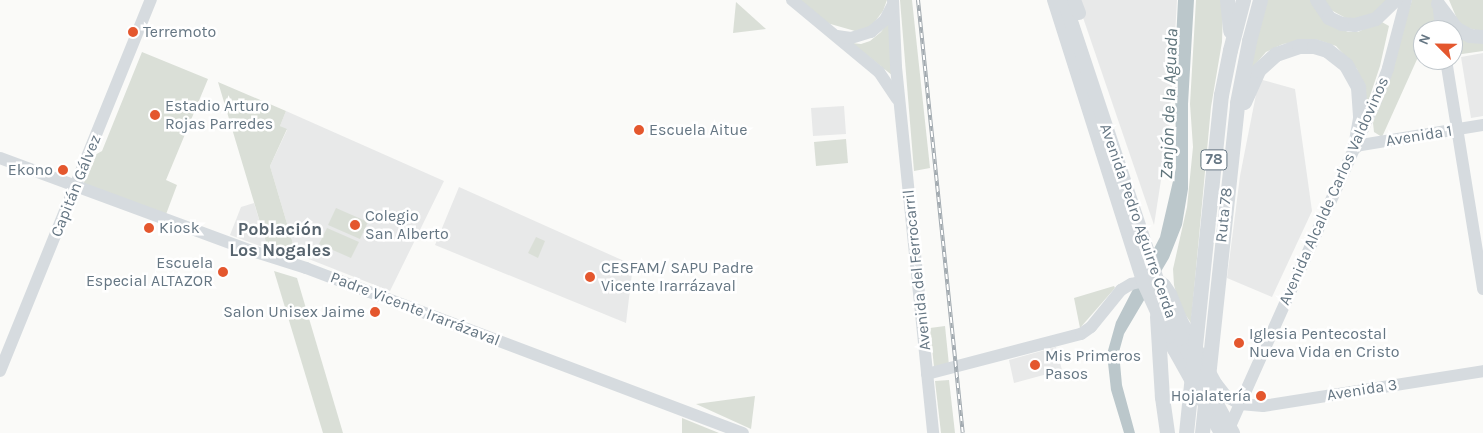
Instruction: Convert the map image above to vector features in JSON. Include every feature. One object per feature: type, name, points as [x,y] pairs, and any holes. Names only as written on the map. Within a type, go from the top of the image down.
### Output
[{"type":"highway","points":[[1227,0],[1230,50]]},
{"type":"highway","name":"Ruta 78","points":[[1187,428],[1219,114],[1230,50],[1243,0]]},
{"type":"highway","name":"Ruta 78","points":[[1202,433],[1232,144],[1244,63],[1260,0]]},
{"type":"highway","points":[[1232,144],[1246,94],[1258,70],[1282,50],[1307,46],[1334,54],[1346,65],[1355,79],[1361,106],[1356,146]]},
{"type":"highway","points":[[1157,316],[1167,433]]},
{"type":"main road","points":[[1048,0],[1058,4]]},
{"type":"main road","points":[[1074,0],[1079,14]]},
{"type":"main road","points":[[1317,0],[1329,18],[1342,24],[1356,26],[1382,15],[1396,0]]},
{"type":"main road","points":[[1438,2],[1457,29],[1470,36],[1483,37]]},
{"type":"main road","name":"Avenida Pedro Aguirre Cerda","points":[[1058,4],[1084,110],[1116,177],[1148,256],[1151,301],[1157,316],[1228,431]]},
{"type":"main road","name":"Avenida Pedro Aguirre Cerda","points":[[1058,4],[1151,280],[1228,431]]},
{"type":"main road","points":[[1116,177],[1122,143]]},
{"type":"main road","points":[[1092,152],[1116,177]]},
{"type":"street","name":"Capitán Gálvez","points":[[0,371],[151,0]]},
{"type":"street","points":[[792,0],[879,72],[894,92],[900,106]]},
{"type":"street","name":"Avenida Alcalde Carlos Valdovinos","points":[[1228,431],[1356,146],[1385,76],[1406,0]]},
{"type":"street","points":[[837,36],[851,38],[871,32],[885,20],[893,2]]},
{"type":"street","name":"Avenida del Ferrocarril","points":[[893,2],[900,106],[933,433]]},
{"type":"street","points":[[1438,2],[1440,20]]},
{"type":"street","points":[[1448,70],[1483,289]]},
{"type":"street","name":"Avenida 1","points":[[1356,146],[1483,125]]},
{"type":"street","name":"Padre Vicente Irarrázaval","points":[[0,158],[249,250],[306,268],[743,433]]},
{"type":"street","points":[[927,374],[1081,334],[1091,327],[1120,290],[1151,280],[1173,300],[1218,386],[1227,397],[1240,404]]},
{"type":"street","name":"Avenida 3","points":[[1240,404],[1269,405],[1483,371]]},
{"type":"street","points":[[1218,386],[1235,391],[1249,385],[1257,400],[1269,405]]},
{"type":"shaded area","points":[[799,0],[887,0],[883,11],[870,28],[855,31],[827,23]]},
{"type":"shaded area","points":[[900,0],[912,0],[930,168],[914,171]]},
{"type":"shaded area","points":[[1077,0],[1177,0],[1170,122],[1154,225]]},
{"type":"shaded area","points":[[1178,0],[1194,0],[1188,104],[1188,189],[1182,225],[1169,258],[1124,334],[1119,352],[1122,385],[1135,433],[1124,433],[1111,390],[1107,354],[1116,322],[1160,237],[1176,168],[1175,62]]},
{"type":"shaded area","points":[[1196,0],[1222,0],[1223,10],[1222,42],[1211,107],[1191,323],[1180,307],[1174,285],[1173,269],[1187,207],[1193,147],[1190,104]]},
{"type":"shaded area","points":[[1265,0],[1311,0],[1334,25],[1348,32],[1358,32],[1380,21],[1389,26],[1380,66],[1366,108],[1357,69],[1336,46],[1315,39],[1283,44],[1266,52],[1253,67],[1244,83]]},
{"type":"shaded area","points":[[1323,0],[1390,0],[1379,12],[1351,21],[1331,10]]},
{"type":"shaded area","points":[[1412,0],[1433,0],[1435,20],[1413,20],[1413,68],[1382,137],[1374,132],[1373,123]]},
{"type":"shaded area","points":[[1449,0],[1483,0],[1483,32],[1464,27],[1463,20],[1457,19]]},
{"type":"shaded area","points":[[736,2],[766,29],[733,33]]},
{"type":"shaded area","points":[[889,21],[893,76],[852,43],[861,44],[870,41],[881,32]]},
{"type":"shaded area","points":[[1463,35],[1483,42],[1483,51],[1463,54]]},
{"type":"shaded area","name":"Estadio Arturo Rojas Parredes","points":[[142,52],[208,79],[166,180],[177,185],[165,217],[83,185],[95,155],[102,151]]},
{"type":"shaded area","points":[[1483,53],[1483,116],[1471,118],[1463,69],[1463,57]]},
{"type":"shaded area","points":[[1259,79],[1295,89],[1312,211],[1272,297],[1227,278],[1240,176]]},
{"type":"shaded area","points":[[218,82],[286,111],[280,126],[287,129],[270,166],[296,254],[268,249]]},
{"type":"shaded area","points":[[844,106],[846,134],[813,136],[811,108]]},
{"type":"shaded area","name":"Colegio San Alberto","points":[[286,111],[444,181],[390,291],[296,254],[270,166],[287,130],[280,126]]},
{"type":"shaded area","points":[[846,139],[848,163],[816,166],[814,142]]},
{"type":"shaded area","points":[[459,187],[633,265],[626,323],[435,245]]},
{"type":"shaded area","points":[[254,203],[268,249],[230,235],[241,207]]},
{"type":"shaded area","points":[[336,208],[368,222],[360,239],[328,225]]},
{"type":"shaded area","points":[[327,228],[359,242],[351,258],[319,244]]},
{"type":"shaded area","points":[[536,237],[545,241],[538,258],[528,253]]},
{"type":"shaded area","points":[[274,271],[297,278],[343,433],[323,433]]},
{"type":"shaded area","points":[[1114,286],[1115,288],[1080,328],[1074,298]]},
{"type":"shaded area","points":[[945,326],[949,365],[934,367],[930,328]]},
{"type":"shaded area","name":"Mis Primeros Pasos","points":[[1056,347],[1062,370],[1014,383],[1009,360]]},
{"type":"shaded area","points":[[949,380],[955,433],[941,433],[935,381]]},
{"type":"shaded area","points":[[755,396],[751,429],[696,404]]},
{"type":"shaded area","points":[[682,418],[719,433],[682,433]]},
{"type":"railway","points":[[918,0],[963,433]]},
{"type":"place","name":"Terremoto","points":[[133,32]]},
{"type":"place","name":"Estadio Arturo Rojas Parredes","points":[[155,115]]},
{"type":"place","name":"Escuela Aitue","points":[[639,130]]},
{"type":"place","name":"Ekono","points":[[63,170]]},
{"type":"place","name":"Colegio San Alberto","points":[[355,225]]},
{"type":"place","name":"Kiosk","points":[[149,228]]},
{"type":"place","name":"Escuela Especial ALTAZOR","points":[[223,272]]},
{"type":"place","name":"CESFAM/ SAPU Padre Vicente Irarrázaval","points":[[590,277]]},
{"type":"place","name":"Salon Unisex Jaime","points":[[375,312]]},
{"type":"place","name":"Iglesia Pentecostal Nueva Vida en Cristo","points":[[1239,343]]},
{"type":"place","name":"Mis Primeros Pasos","points":[[1035,365]]},
{"type":"place","name":"Hojalatería","points":[[1261,396]]},
{"type":"district","name":"Población Los Nogales","points":[[280,240]]},
{"type":"water label","name":"Zanjón de la Aguada","points":[[1169,104]]}]
